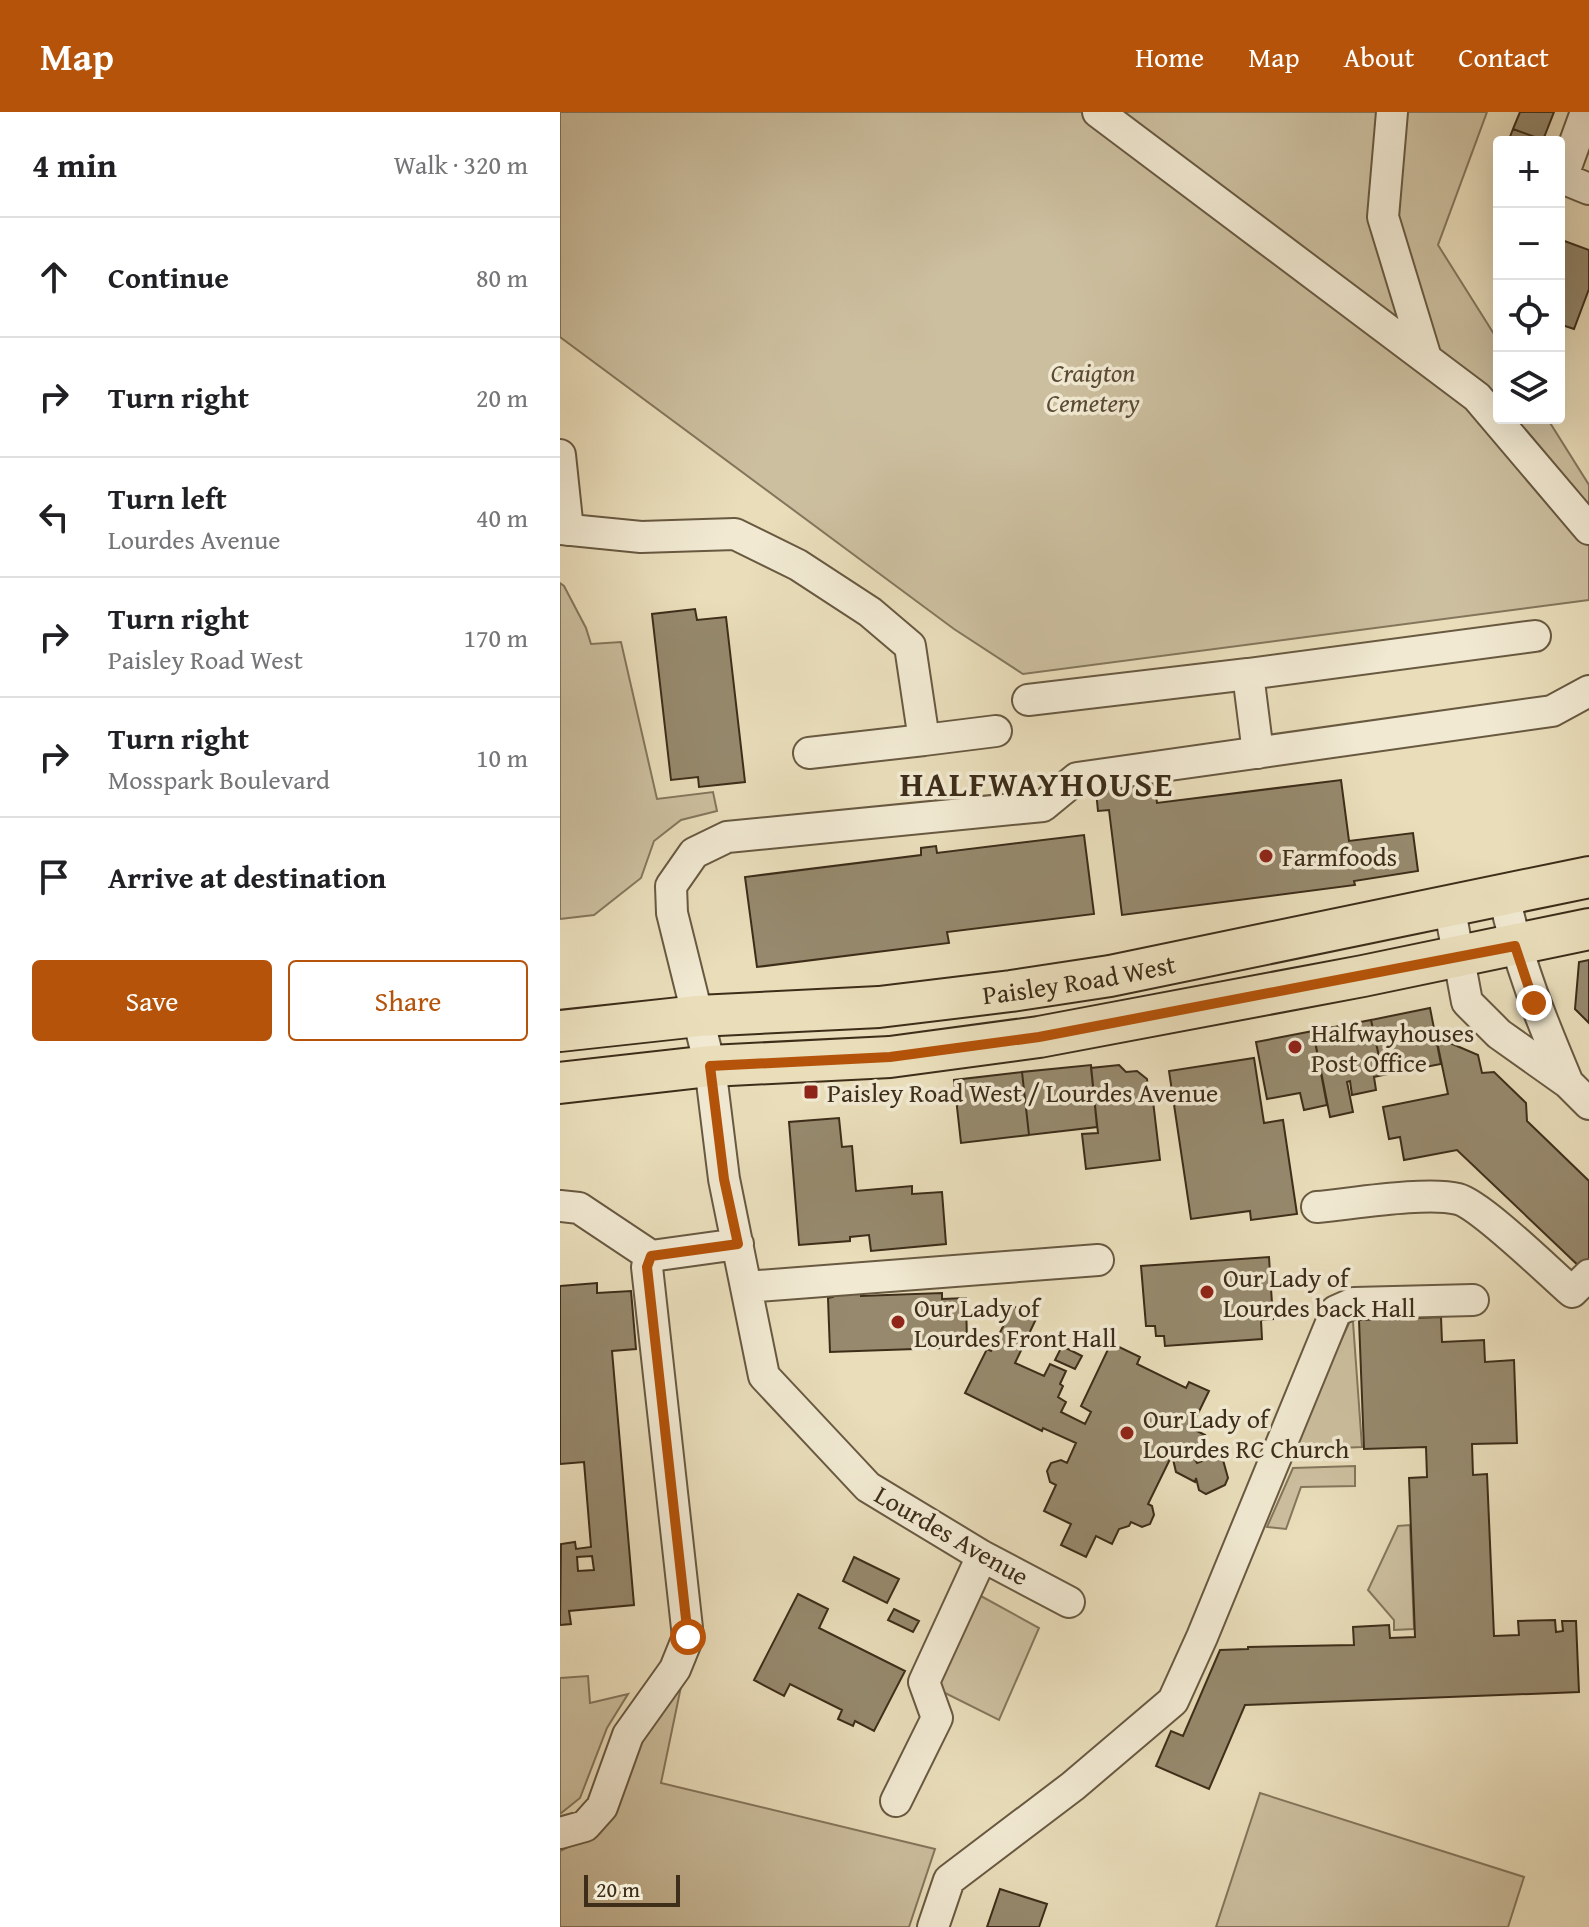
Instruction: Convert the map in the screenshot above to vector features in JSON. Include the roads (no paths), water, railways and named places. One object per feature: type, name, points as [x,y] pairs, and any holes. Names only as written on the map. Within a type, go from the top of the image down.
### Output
[{"type":"main road","name":"Paisley Road West","points":[[560,1031],[698,1016],[879,1007],[1011,991],[1110,976],[1589,877]]},
{"type":"main road","name":"Paisley Road West","points":[[560,1083],[710,1066],[890,1057],[1003,1043],[1515,946],[1589,929]]},
{"type":"street","points":[[1098,112],[1477,397],[1589,529]]},
{"type":"street","points":[[1392,112],[1383,217],[1426,358]]},
{"type":"street","points":[[1586,112],[1562,178],[1589,189]]},
{"type":"street","points":[[560,456],[564,529],[641,537],[735,534],[798,565],[870,612],[910,646],[924,740]]},
{"type":"street","points":[[1028,700],[1535,636]]},
{"type":"street","points":[[1248,674],[1258,753]]},
{"type":"street","name":"Lourdes Avenue","points":[[1069,1602],[982,1556],[868,1487],[764,1376],[724,1179],[710,1066],[672,913],[671,886],[694,853],[727,837],[1043,806],[1077,778],[1552,711],[1589,691]]},
{"type":"street","points":[[809,753],[996,731]]},
{"type":"street","points":[[1504,895],[1515,946],[1568,1083]]},
{"type":"street","points":[[1449,905],[1467,1002],[1499,1034],[1568,1083],[1589,1104]]},
{"type":"street","points":[[1317,1207],[1424,1198],[1459,1199],[1481,1213],[1572,1292],[1589,1275]]},
{"type":"street","points":[[560,1206],[579,1208],[651,1256],[738,1244]]},
{"type":"street","points":[[560,1833],[585,1826],[602,1807],[628,1735],[675,1669],[688,1637],[647,1267],[651,1256]]},
{"type":"street","points":[[746,1287],[1098,1260]]},
{"type":"street","points":[[933,1927],[949,1880],[1041,1812],[1173,1701],[1336,1311],[1354,1303],[1473,1300]]},
{"type":"street","points":[[896,1801],[937,1718],[924,1682],[982,1556]]},
{"type":"place","name":"Farmfoods","points":[[1266,856]]},
{"type":"place","name":"Halfwayhouses Post Office","points":[[1295,1047]]},
{"type":"place","name":"Paisley Road West / Lourdes Avenue","points":[[811,1092]]},
{"type":"place","name":"Our Lady of Lourdes back Hall","points":[[1207,1292]]},
{"type":"place","name":"Our Lady of Lourdes Front Hall","points":[[898,1322]]},
{"type":"place","name":"Our Lady of Lourdes RC Church","points":[[1127,1433]]},
{"type":"district","name":"HALFWAYHOUSE","points":[[1037,783]]},
{"type":"park label","name":"Craigton Cemetery","points":[[1093,387]]}]
